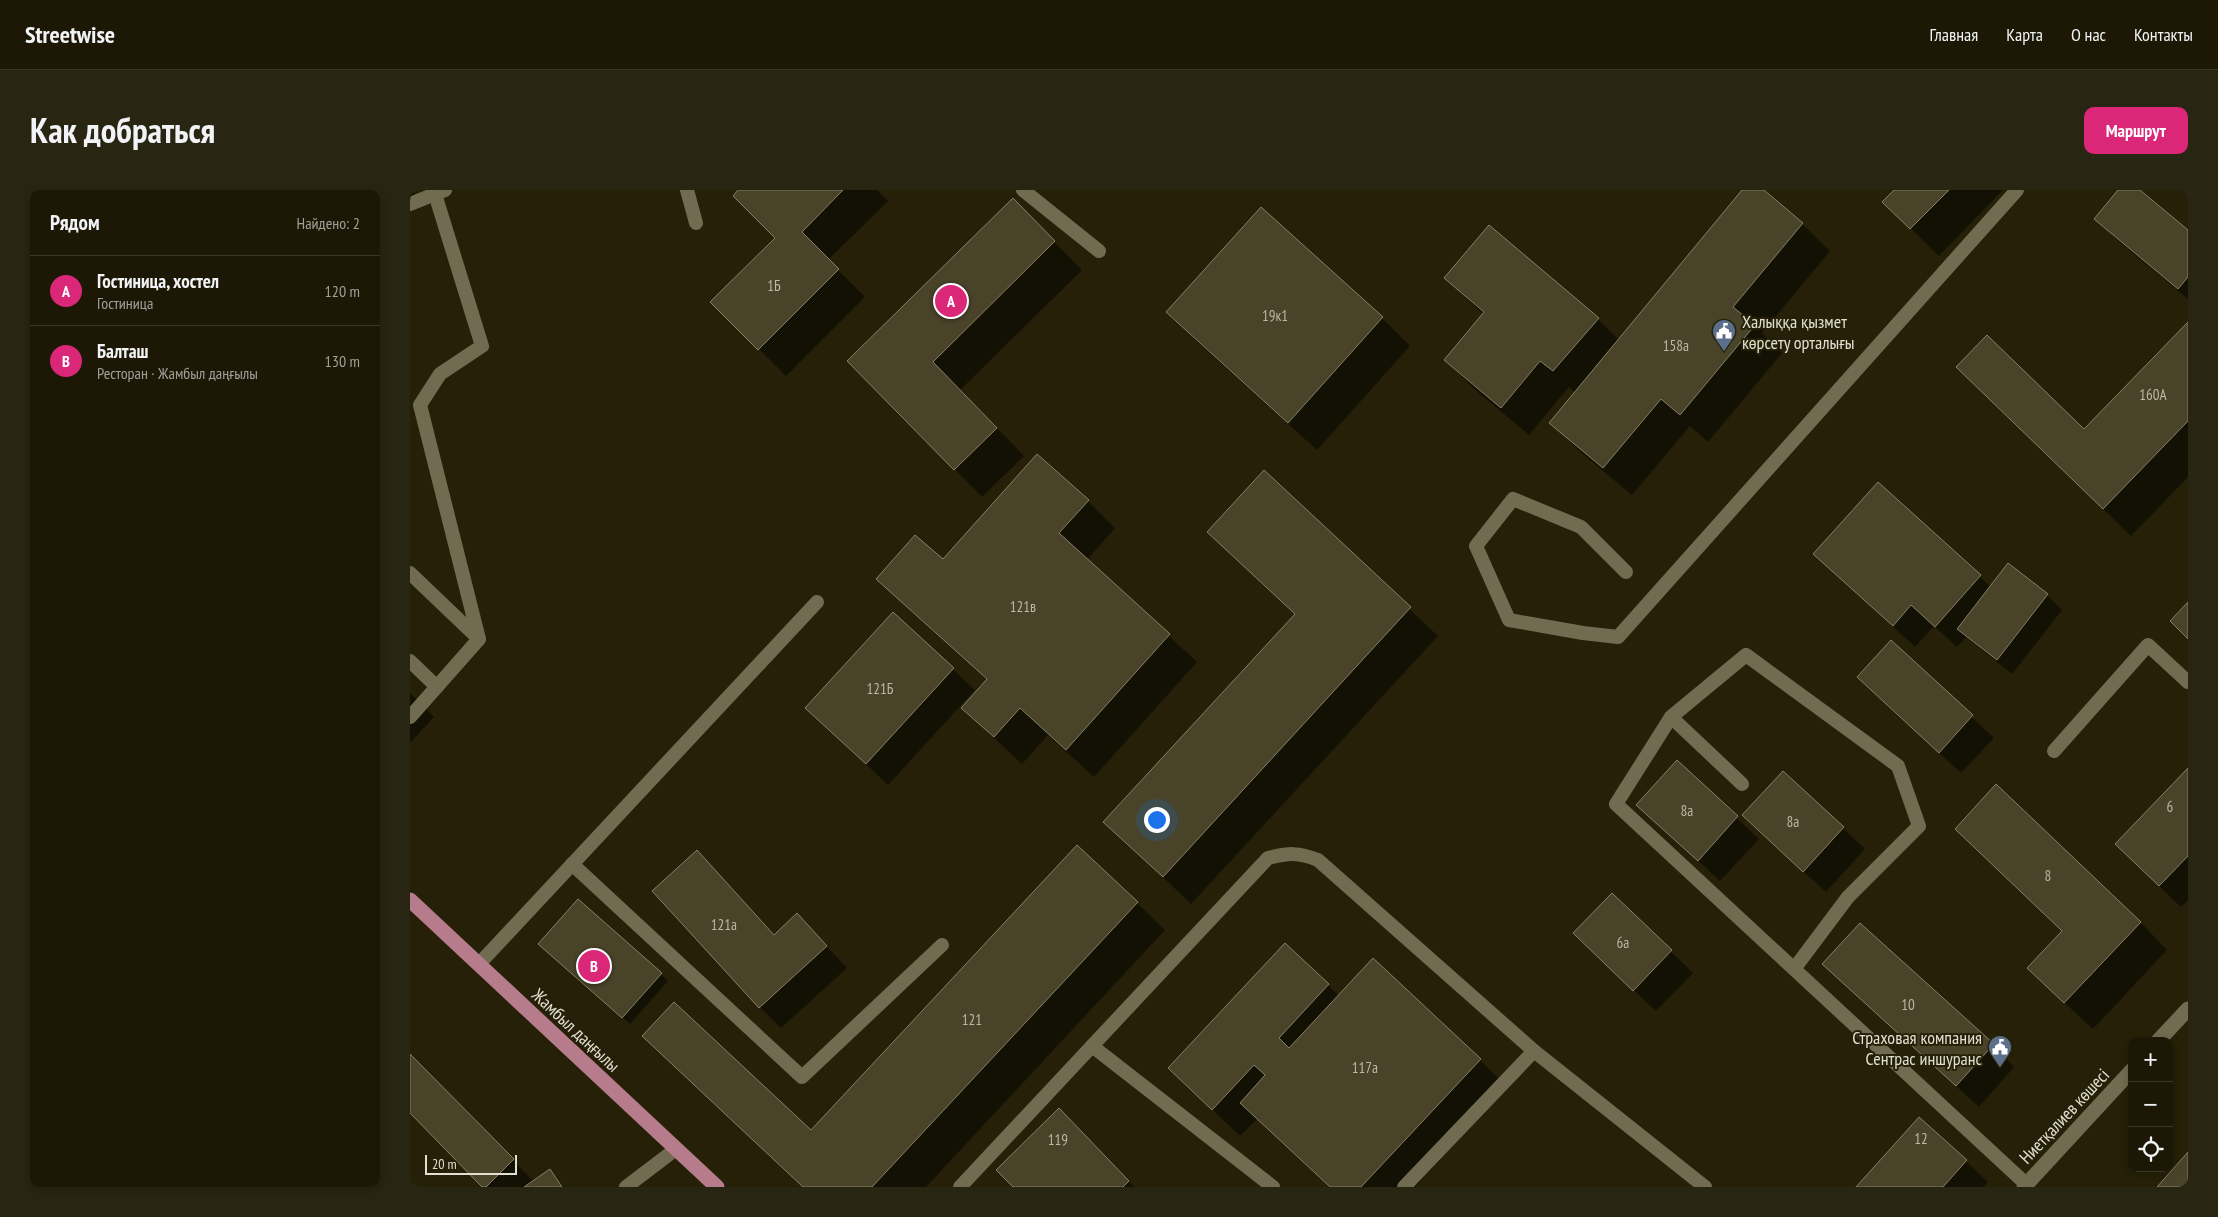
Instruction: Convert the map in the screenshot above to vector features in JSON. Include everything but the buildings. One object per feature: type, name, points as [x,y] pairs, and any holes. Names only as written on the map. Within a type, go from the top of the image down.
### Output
[{"type":"main road","name":"Жамбыл даңғылы","points":[[410,900],[717,1187]]},
{"type":"street","points":[[2162,1037],[2188,1009]]},
{"type":"street","name":"Ниетқалиев көшесі","points":[[2025,1186],[2128,1074]]},
{"type":"lane","points":[[687,190],[696,223]]},
{"type":"lane","points":[[1023,190],[1099,251]]},
{"type":"lane","points":[[1626,572],[1582,527],[1513,500],[1476,546],[1509,620],[1618,637],[2017,190]]},
{"type":"lane","points":[[410,204],[440,192],[482,346],[440,374],[420,404],[479,638]]},
{"type":"lane","points":[[410,573],[479,638]]},
{"type":"lane","points":[[479,964],[817,602]]},
{"type":"lane","points":[[410,717],[479,638]]},
{"type":"lane","points":[[2054,750],[2148,645],[2188,682]]},
{"type":"lane","points":[[1794,969],[1848,897],[1919,826],[1898,766],[1746,655],[1671,717],[1616,804],[2025,1186]]},
{"type":"lane","points":[[410,661],[437,687]]},
{"type":"lane","points":[[1671,717],[1742,784]]},
{"type":"lane","points":[[960,1187],[1268,858],[1287,853],[1302,854],[1318,860],[1534,1051],[1705,1187]]},
{"type":"lane","points":[[572,864],[802,1077],[942,946]]},
{"type":"lane","points":[[1092,1046],[1273,1187]]},
{"type":"lane","points":[[1404,1187],[1534,1051]]},
{"type":"lane","points":[[626,1187],[676,1149]]},
{"type":"place","name":"Гостиница, хостел","points":[[951,301]]},
{"type":"place","name":"Халыққа қызмет көрсету орталығы","points":[[1724,352]]},
{"type":"place","name":"Балташ","points":[[594,966]]},
{"type":"place","name":"Страховая компания Сентрас иншуранс","points":[[2000,1068]]}]
